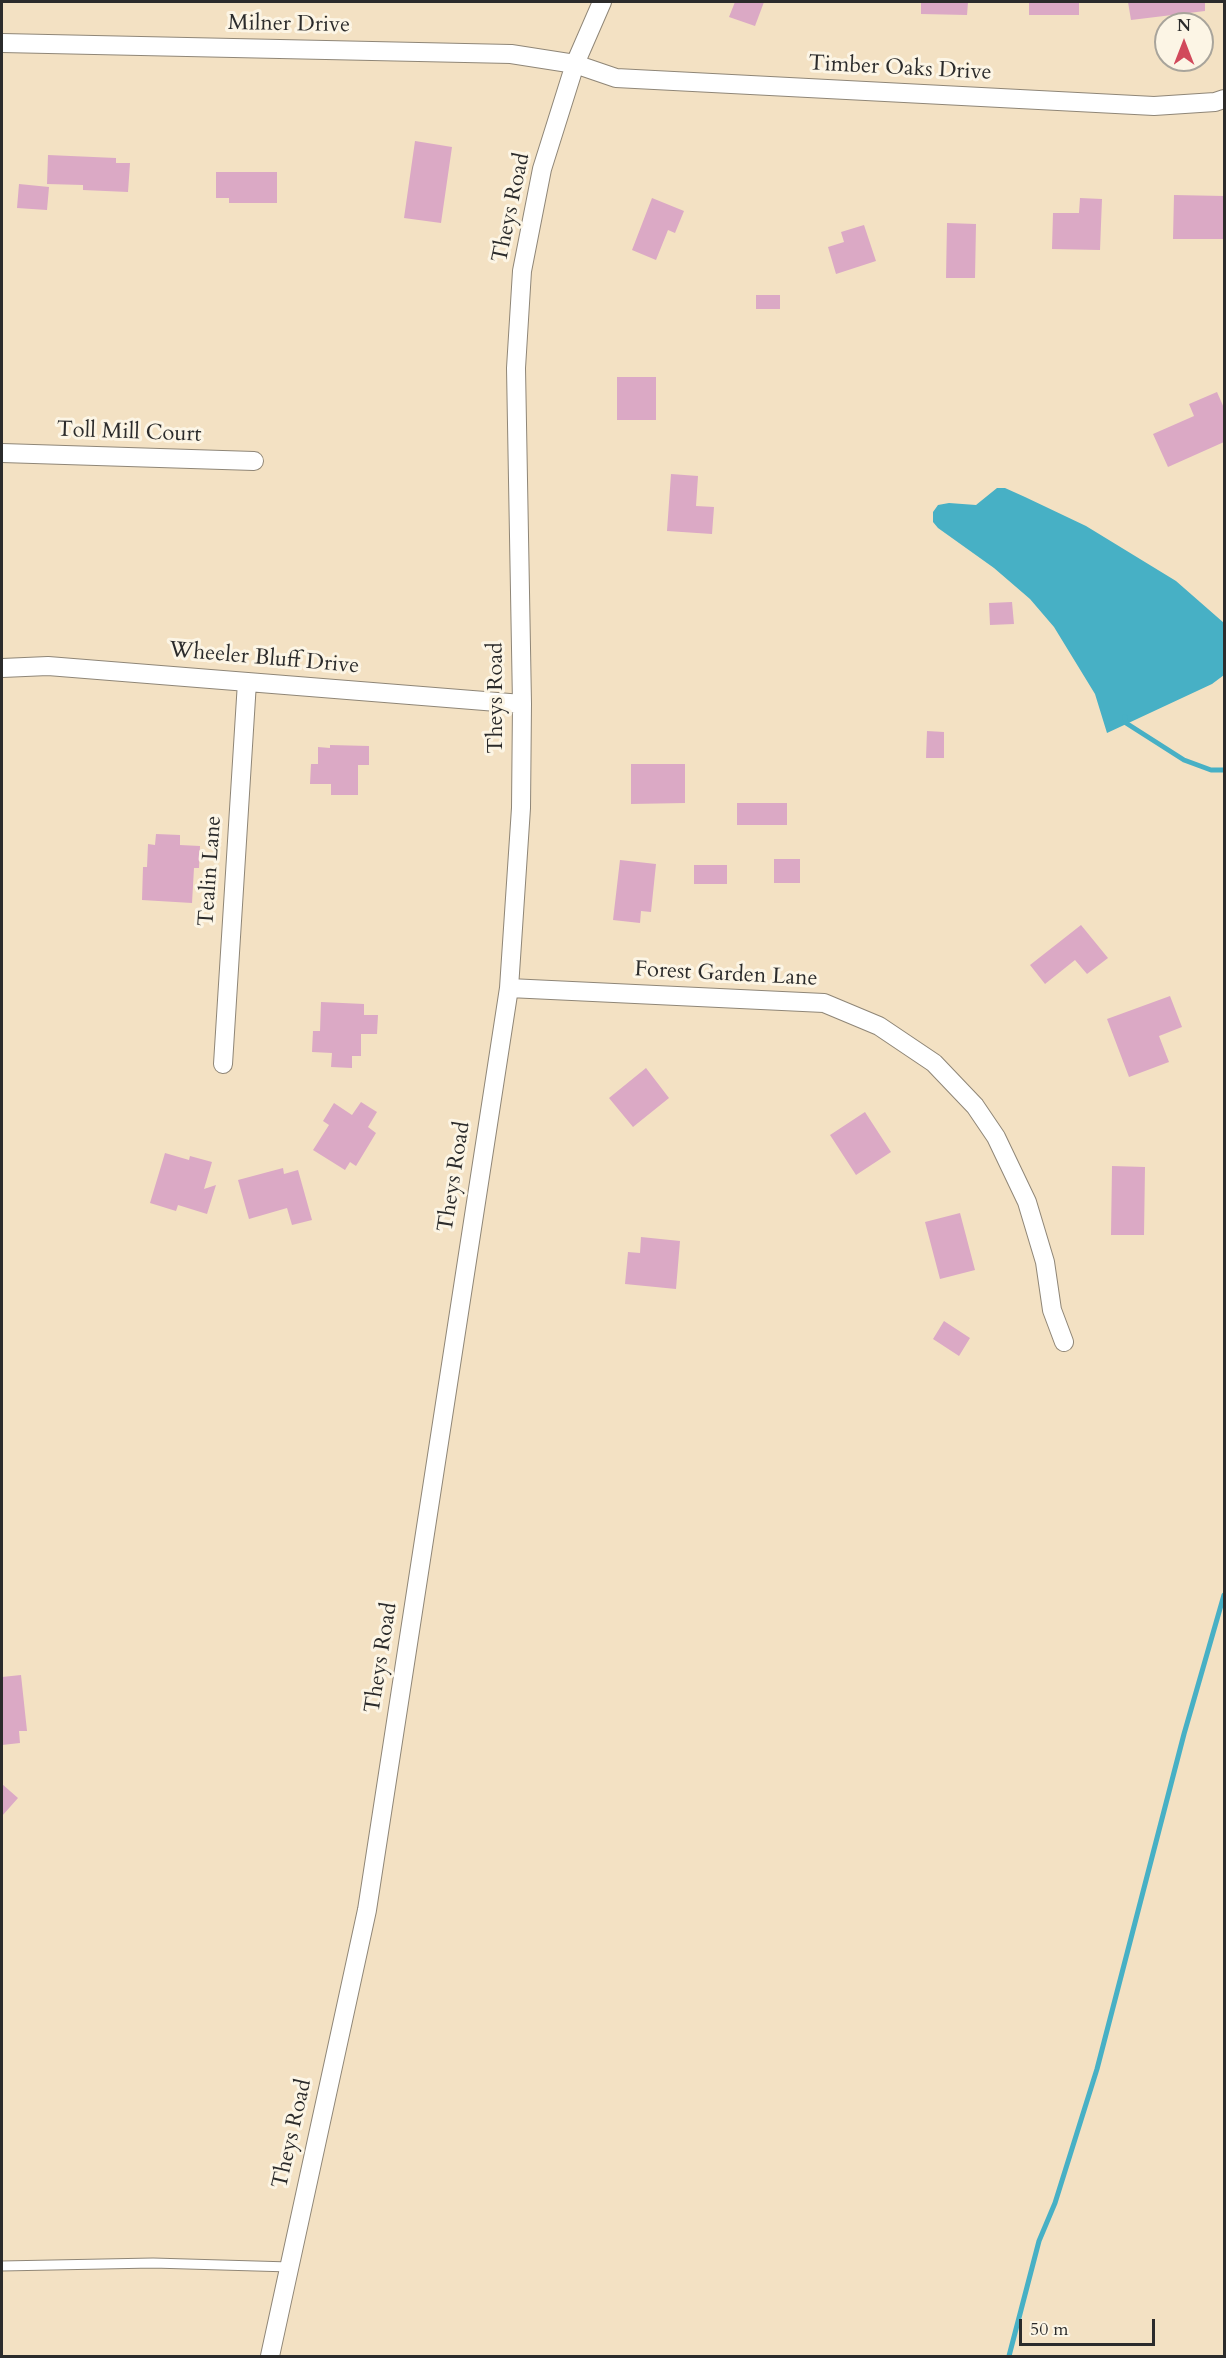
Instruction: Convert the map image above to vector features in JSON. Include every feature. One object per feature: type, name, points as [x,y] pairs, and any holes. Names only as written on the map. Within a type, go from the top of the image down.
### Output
[{"type":"street","name":"Theys Road","points":[[270,2356],[299,2214],[367,1910],[509,988],[521,808],[522,704],[516,368],[522,271],[542,169],[575,64],[602,2]]},
{"type":"street","name":"Milner Drive","points":[[2,43],[511,54],[575,64]]},
{"type":"street","name":"Timber Oaks Drive","points":[[575,64],[616,78],[1154,106],[1215,102],[1224,99]]},
{"type":"street","name":"Toll Mill Court","points":[[2,453],[254,461]]},
{"type":"street","name":"Wheeler Bluff Drive","points":[[2,668],[48,666],[522,704]]},
{"type":"street","name":"Tealin Lane","points":[[223,1064],[247,682]]},
{"type":"street","name":"Forest Garden Lane","points":[[509,988],[824,1003],[879,1026],[934,1063],[975,1106],[996,1137],[1028,1202],[1045,1262],[1052,1310],[1064,1342]]},
{"type":"lane","points":[[2,2266],[153,2263],[290,2267]]},
{"type":"water","points":[[997,488],[1005,488],[1086,526],[1176,581],[1224,623],[1224,675],[1212,684],[1107,733],[1095,694],[1054,627],[1030,599],[994,568],[933,522],[933,512],[938,505],[949,503],[976,505]]},
{"type":"building","points":[[735,2],[764,2],[755,26],[729,17]]},
{"type":"building","points":[[921,2],[968,2],[967,15],[921,14]]},
{"type":"building","points":[[1029,2],[1079,2],[1079,15],[1029,15]]},
{"type":"building","points":[[1128,2],[1205,2],[1205,11],[1154,12],[1154,17],[1131,20]]},
{"type":"building","points":[[415,141],[452,147],[441,223],[404,218]]},
{"type":"building","points":[[48,155],[116,158],[116,163],[130,163],[128,192],[83,190],[83,185],[47,184]]},
{"type":"building","points":[[216,172],[277,172],[277,203],[229,203],[229,198],[216,198]]},
{"type":"building","points":[[19,184],[49,187],[47,210],[17,208]]},
{"type":"building","points":[[1174,195],[1224,196],[1224,239],[1173,239]]},
{"type":"building","points":[[652,198],[684,211],[675,233],[668,230],[656,260],[632,250]]},
{"type":"building","points":[[1080,198],[1102,199],[1100,250],[1052,249],[1053,213],[1079,213]]},
{"type":"building","points":[[947,223],[976,224],[975,278],[946,278]]},
{"type":"building","points":[[864,225],[876,261],[836,274],[828,247],[844,242],[841,232]]},
{"type":"building","points":[[756,295],[780,295],[780,309],[756,309]]},
{"type":"building","points":[[617,377],[656,377],[656,420],[617,420]]},
{"type":"building","points":[[1217,392],[1224,408],[1224,442],[1168,467],[1153,434],[1194,416],[1189,404]]},
{"type":"building","points":[[671,474],[698,476],[696,506],[714,507],[712,534],[667,531]]},
{"type":"building","points":[[1012,602],[1014,624],[990,625],[989,603]]},
{"type":"building","points":[[927,731],[944,732],[944,758],[926,758]]},
{"type":"building","points":[[330,745],[369,746],[369,765],[358,765],[358,795],[331,795],[331,784],[310,784],[311,764],[318,764],[318,747],[330,748]]},
{"type":"building","points":[[631,764],[685,764],[685,803],[631,804]]},
{"type":"building","points":[[737,803],[787,803],[787,825],[737,825]]},
{"type":"building","points":[[156,834],[180,835],[180,845],[200,846],[199,868],[194,868],[192,903],[142,900],[143,867],[147,867],[148,844],[155,845]]},
{"type":"building","points":[[774,859],[800,859],[800,883],[774,883]]},
{"type":"building","points":[[620,860],[656,864],[651,912],[641,911],[640,923],[613,920]]},
{"type":"building","points":[[694,865],[727,865],[727,884],[694,884]]},
{"type":"building","points":[[1081,925],[1108,958],[1087,974],[1075,960],[1045,984],[1030,965]]},
{"type":"building","points":[[1170,996],[1182,1027],[1159,1036],[1169,1062],[1129,1077],[1107,1019]]},
{"type":"building","points":[[321,1002],[364,1004],[364,1015],[378,1015],[377,1034],[361,1034],[361,1056],[352,1056],[352,1068],[331,1067],[332,1053],[312,1052],[313,1031],[320,1031]]},
{"type":"building","points":[[646,1068],[669,1098],[633,1127],[609,1098]]},
{"type":"building","points":[[361,1102],[377,1112],[368,1127],[376,1133],[356,1166],[350,1162],[345,1170],[313,1150],[329,1125],[323,1121],[334,1103],[352,1115]]},
{"type":"building","points":[[865,1112],[891,1152],[856,1175],[830,1135]]},
{"type":"building","points":[[165,1153],[189,1160],[190,1156],[212,1162],[204,1189],[216,1185],[207,1214],[178,1205],[176,1211],[150,1203]]},
{"type":"building","points":[[1112,1166],[1145,1167],[1144,1235],[1111,1235]]},
{"type":"building","points":[[283,1168],[284,1174],[298,1170],[312,1220],[292,1225],[287,1208],[249,1219],[238,1180]]},
{"type":"building","points":[[960,1213],[975,1270],[940,1279],[925,1222]]},
{"type":"building","points":[[641,1237],[680,1241],[676,1289],[625,1284],[628,1252],[640,1253]]},
{"type":"building","points":[[944,1321],[970,1338],[959,1356],[933,1339]]},
{"type":"building","points":[[21,1675],[27,1731],[19,1731],[20,1743],[2,1745],[2,1677]]},
{"type":"building","points":[[2,1784],[18,1798],[2,1816]]},
{"type":"waterway","points":[[1125,717],[1126,723],[1184,760],[1211,770],[1224,770]]},
{"type":"waterway","points":[[1009,2356],[1039,2241],[1055,2203],[1097,2069],[1184,1734],[1224,1595]]}]
